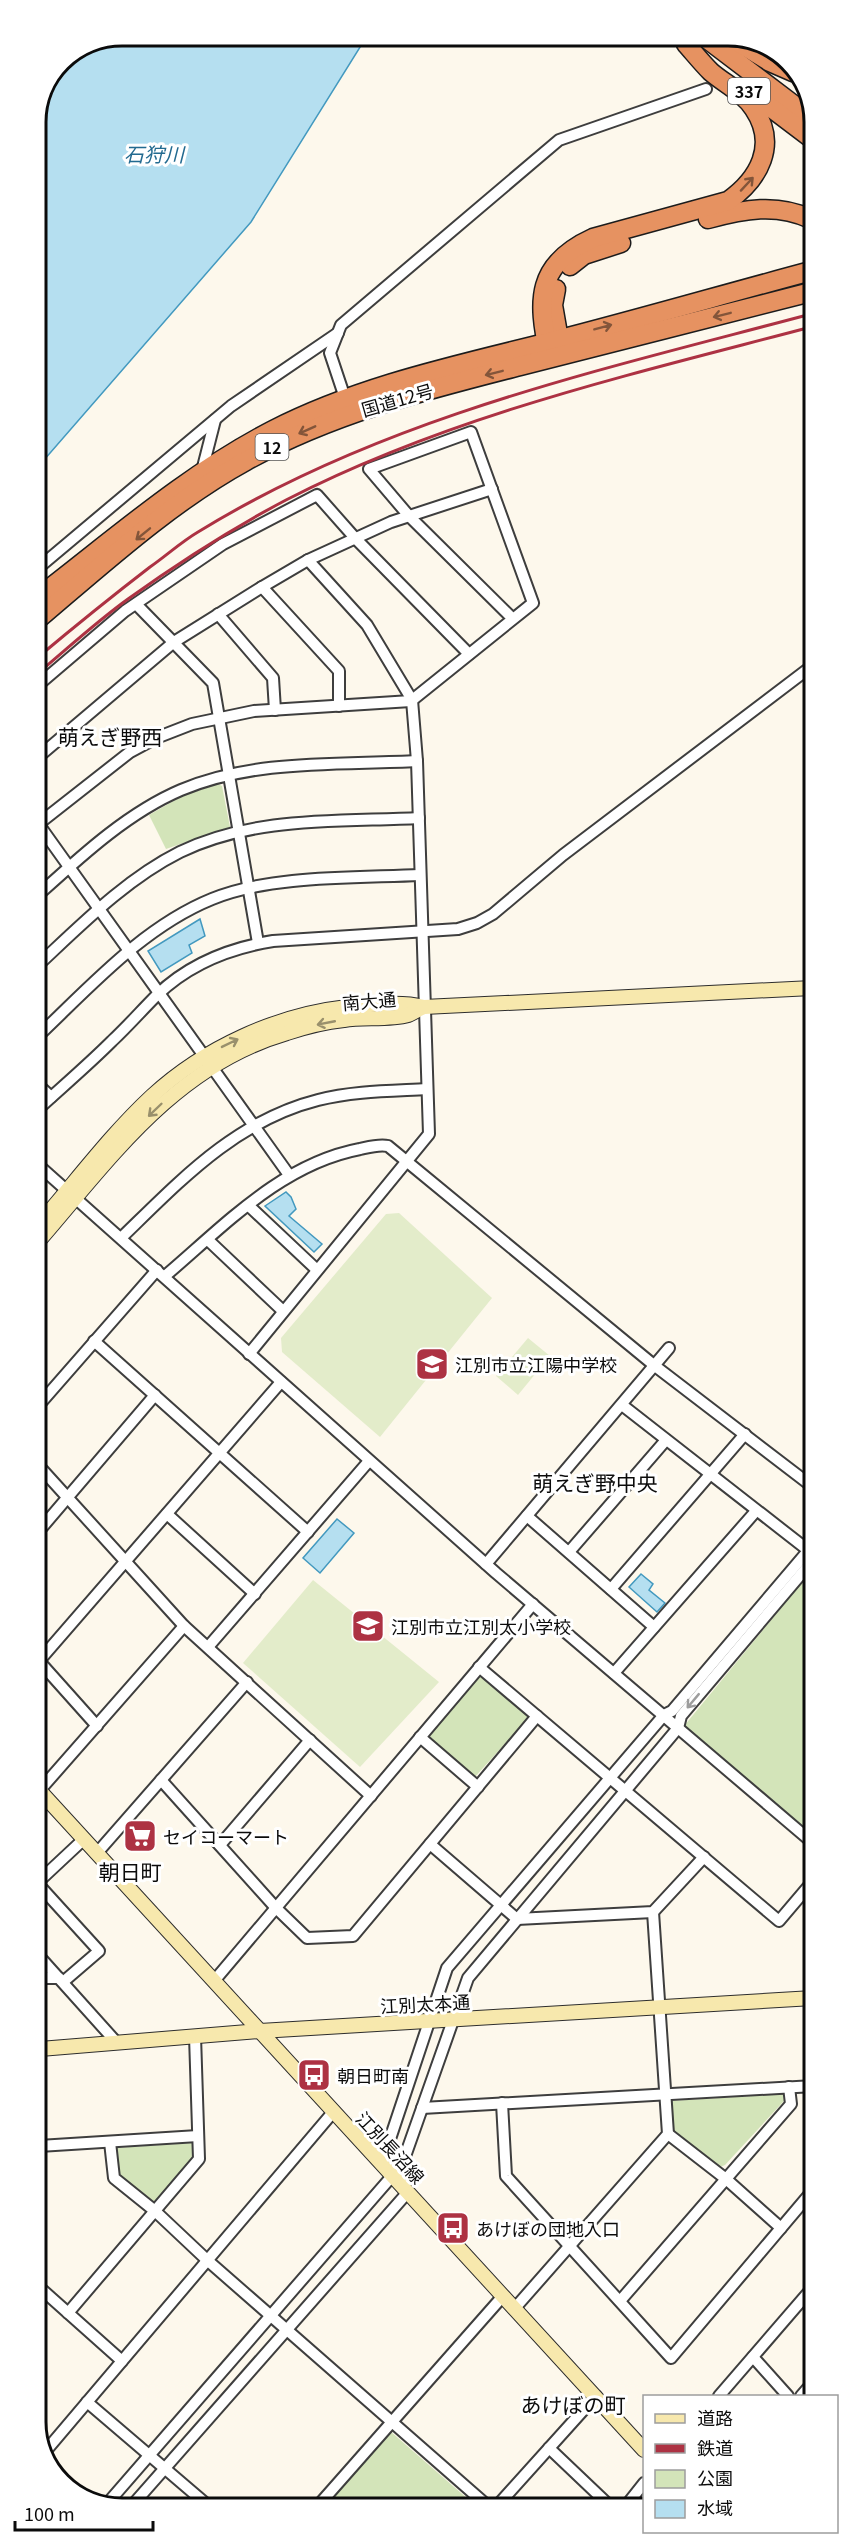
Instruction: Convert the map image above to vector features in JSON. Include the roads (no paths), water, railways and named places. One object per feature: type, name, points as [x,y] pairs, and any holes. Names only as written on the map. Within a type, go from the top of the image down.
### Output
[{"type":"highway","points":[[555,349],[541,301],[550,271],[573,248],[592,238],[718,205],[745,188],[758,169],[764,150],[763,131],[754,109],[746,99],[711,71],[688,47]]},
{"type":"highway","name":"337","points":[[690,47],[804,133]]},
{"type":"highway","name":"337","points":[[717,47],[803,112]]},
{"type":"highway","points":[[751,50],[779,66]]},
{"type":"highway","points":[[555,349],[554,305],[557,286],[562,276],[584,255],[626,241],[750,209],[782,210],[804,217]]},
{"type":"highway","name":"国道12号","points":[[46,613],[171,510],[222,475],[282,442],[326,422],[391,399],[804,273]]},
{"type":"highway","name":"国道12号","points":[[46,591],[202,471],[273,431],[345,398],[457,364],[555,349],[804,294]]},
{"type":"street","points":[[345,398],[330,353],[341,325],[559,140],[706,89]]},
{"type":"street","points":[[46,561],[231,406],[338,333]]},
{"type":"street","points":[[202,471],[215,420]]},
{"type":"street","points":[[46,817],[107,768],[136,749],[171,731],[218,717],[275,710],[412,700],[533,603],[471,432],[369,469],[409,516],[513,619]]},
{"type":"street","points":[[46,750],[174,642],[308,560],[409,516],[492,489]]},
{"type":"street","points":[[46,679],[136,604],[223,544],[317,495],[355,538],[469,654]]},
{"type":"street","points":[[249,1354],[429,1134],[417,760],[412,700],[367,625],[308,560]]},
{"type":"street","points":[[262,587],[339,671],[339,706]]},
{"type":"street","points":[[136,604],[213,683],[258,943]]},
{"type":"street","points":[[218,615],[273,678],[275,710]]},
{"type":"street","points":[[46,1102],[113,1040],[159,993],[208,960],[234,949],[284,939],[468,927],[493,914],[563,855],[804,672]]},
{"type":"street","points":[[46,888],[69,867],[151,806],[181,790],[228,775],[273,768],[417,760]]},
{"type":"street","points":[[46,958],[99,908],[177,854],[238,832],[283,825],[419,818]]},
{"type":"street","points":[[46,834],[289,1175]]},
{"type":"street","points":[[46,1029],[129,951],[188,910],[213,898],[249,888],[289,882],[420,875]]},
{"type":"street","name":"南大通","points":[[46,1232],[72,1195],[146,1102],[174,1077],[207,1062],[254,1032],[310,1014],[341,1008],[408,1003],[424,1007],[804,988]]},
{"type":"street","points":[[122,1238],[197,1165],[253,1125],[288,1110],[327,1098],[427,1089]]},
{"type":"street","points":[[46,1092],[51,1097]]},
{"type":"street","points":[[46,1397],[94,1341],[161,1273],[208,1240],[289,1175],[339,1154],[379,1145],[388,1146],[655,1366],[804,1480]]},
{"type":"street","points":[[46,1172],[486,1564],[804,1835]]},
{"type":"street","name":"南大通","points":[[46,1219],[72,1195]]},
{"type":"street","points":[[249,1206],[316,1270]]},
{"type":"street","points":[[208,1240],[283,1311]]},
{"type":"street","points":[[94,1341],[308,1532]]},
{"type":"street","points":[[486,1564],[669,1348]]},
{"type":"street","points":[[46,1652],[281,1382]]},
{"type":"street","points":[[46,1523],[155,1395]]},
{"type":"street","points":[[622,1405],[804,1547]]},
{"type":"street","points":[[611,1589],[745,1434]]},
{"type":"street","points":[[569,1552],[666,1440]]},
{"type":"street","points":[[208,1647],[369,1461]]},
{"type":"street","points":[[46,1474],[184,1626],[371,1796]]},
{"type":"street","points":[[614,1673],[756,1511]]},
{"type":"street","points":[[167,1514],[255,1594]]},
{"type":"street","points":[[527,1516],[654,1627]]},
{"type":"street","points":[[382,2163],[447,1968],[664,1715],[672,1711],[804,1562]]},
{"type":"street","points":[[113,2497],[395,2177],[468,1978],[678,1728],[681,1716],[804,1563]]},
{"type":"street","points":[[214,1981],[533,1604]]},
{"type":"street","points":[[46,1781],[184,1626]]},
{"type":"street","points":[[479,1668],[779,1921],[804,1892]]},
{"type":"street","points":[[46,1670],[97,1726]]},
{"type":"street","points":[[97,1853],[247,1682]]},
{"type":"street","points":[[161,1780],[276,1908],[307,1938],[353,1936],[537,1716]]},
{"type":"street","points":[[420,1737],[478,1787]]},
{"type":"street","points":[[220,1845],[310,1740]]},
{"type":"street","name":"江別長沼線","points":[[46,1797],[643,2448]]},
{"type":"street","points":[[46,1875],[84,1839]]},
{"type":"street","points":[[430,1844],[517,1919],[653,1912],[704,1857]]},
{"type":"street","points":[[46,1892],[99,1951],[61,1980],[46,1979]]},
{"type":"street","points":[[515,2308],[668,2134],[653,1912]]},
{"type":"street","points":[[46,1964],[117,2043]]},
{"type":"street","name":"江別太本通","points":[[46,2047],[431,2020],[804,1999]]},
{"type":"street","points":[[68,2313],[199,2159],[195,2036]]},
{"type":"street","points":[[422,2108],[804,2086]]},
{"type":"street","points":[[620,2301],[791,2104],[789,2087]]},
{"type":"street","points":[[502,2103],[506,2176],[671,2358],[804,2201]]},
{"type":"street","points":[[50,2445],[334,2111]]},
{"type":"street","points":[[668,2134],[726,2179],[781,2228]]},
{"type":"street","points":[[46,2146],[198,2136]]},
{"type":"street","points":[[110,2142],[114,2178],[155,2211],[207,2260],[479,2498]]},
{"type":"street","points":[[139,2498],[408,2192]]},
{"type":"street","points":[[46,2293],[122,2361]]},
{"type":"street","points":[[325,2498],[503,2296]]},
{"type":"street","points":[[721,2395],[804,2298]]},
{"type":"street","points":[[753,2357],[786,2395]]},
{"type":"street","points":[[504,2498],[596,2396]]},
{"type":"street","points":[[87,2402],[200,2498]]},
{"type":"street","points":[[549,2448],[602,2498]]},
{"type":"street","points":[[632,2498],[643,2485]]},
{"type":"water","name":"石狩川","points":[[122,46],[361,46],[251,222],[46,458],[46,122],[52,93],[59,80],[80,59],[93,52]]},
{"type":"water","points":[[200,919],[205,936],[189,945],[192,953],[161,972],[148,951]]},
{"type":"water","points":[[286,1192],[296,1209],[289,1216],[322,1244],[314,1252],[265,1206]]},
{"type":"water","points":[[337,1519],[354,1533],[320,1573],[303,1558]]},
{"type":"water","points":[[641,1574],[653,1584],[649,1590],[665,1603],[657,1612],[629,1587]]},
{"type":"railway","points":[[46,651],[192,536],[269,492],[343,457],[419,427],[574,377],[804,316]]},
{"type":"railway","points":[[46,666],[116,608],[185,560],[265,511],[349,470],[478,420],[544,399],[804,329]]},
{"type":"place","name":"江別市立江陽中学校","points":[[432,1364]]},
{"type":"place","name":"江別市立江別太小学校","points":[[368,1626]]},
{"type":"place","name":"セイコーマート","points":[[140,1836]]},
{"type":"place","name":"朝日町南","points":[[314,2075]]},
{"type":"place","name":"あけぼの団地入口","points":[[453,2228]]},
{"type":"district","name":"萌えぎ野西","points":[[110,736]]},
{"type":"district","name":"萌えぎ野中央","points":[[595,1482]]},
{"type":"district","name":"朝日町","points":[[130,1871]]},
{"type":"district","name":"あけぼの町","points":[[573,2404]]}]
